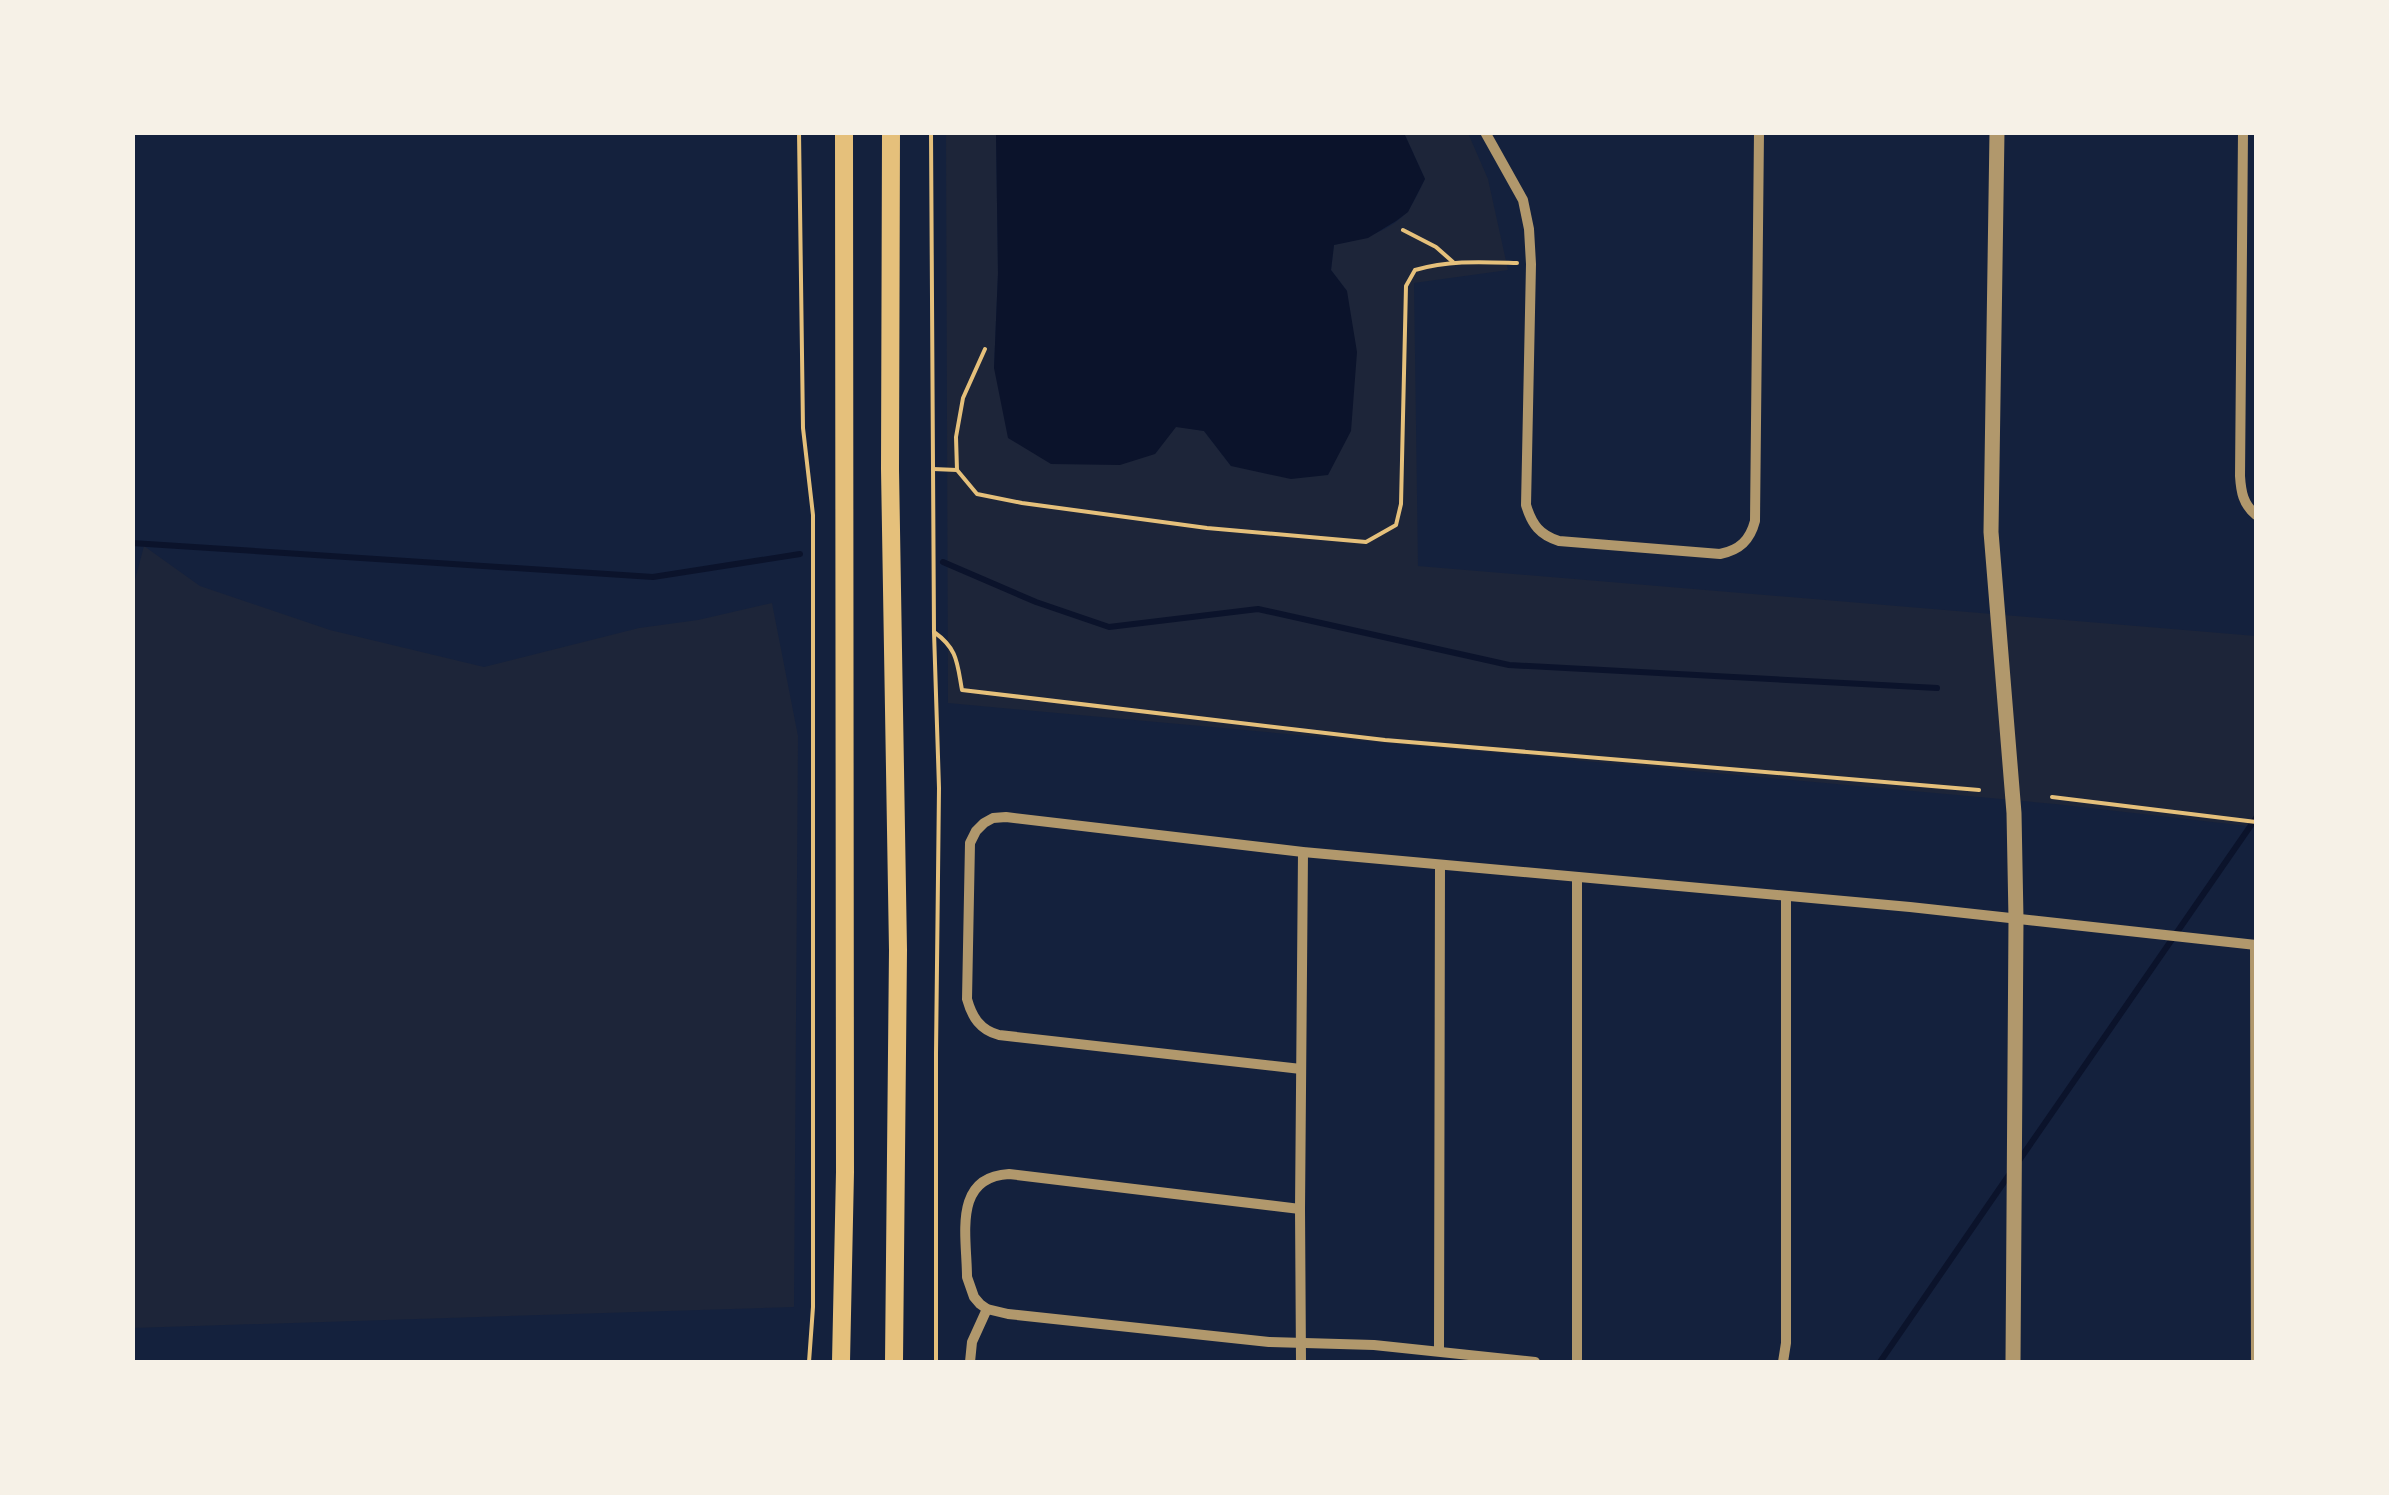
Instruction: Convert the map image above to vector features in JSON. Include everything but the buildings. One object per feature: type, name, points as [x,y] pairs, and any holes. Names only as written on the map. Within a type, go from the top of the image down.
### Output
[{"type":"main road","points":[[841,1362],[845,1172],[844,132]]},
{"type":"main road","points":[[891,132],[890,469],[898,950],[894,1362]]},
{"type":"street","points":[[1485,132],[1522,200],[1529,229],[1526,505],[1530,518],[1537,530],[1559,541],[1720,554],[1744,544],[1754,520],[1759,132]]},
{"type":"street","points":[[1996,132],[1991,532],[2014,813],[2014,1362]]},
{"type":"street","points":[[2244,132],[2240,476],[2242,498],[2256,515]]},
{"type":"street","points":[[1300,1069],[999,1035],[984,1028],[975,1020],[967,1000],[968,868],[970,844],[976,831],[993,818],[1006,817],[1303,852],[1786,896],[2256,945],[2256,1362]]},
{"type":"street","points":[[1301,1362],[1303,852]]},
{"type":"street","points":[[1438,1351],[1440,866]]},
{"type":"street","points":[[1577,877],[1577,1362]]},
{"type":"street","points":[[1783,1362],[1786,896]]},
{"type":"street","points":[[1300,1209],[996,1175],[983,1180],[972,1191],[966,1206],[967,1277],[974,1298],[987,1309],[1033,1318],[1269,1342],[1332,1342],[1535,1362]]},
{"type":"street","points":[[970,1362],[972,1342],[987,1309]]},
{"type":"path","points":[[799,132],[803,428],[812,514],[813,1307],[809,1362]]},
{"type":"path","points":[[931,132],[938,788],[936,1362]]},
{"type":"path","points":[[1403,230],[1436,247],[1454,262]]},
{"type":"path","points":[[985,349],[962,398],[956,437],[956,470],[977,494],[1207,528],[1366,542],[1396,525],[1401,504],[1406,286],[1416,270],[1454,262],[1530,264]]},
{"type":"path","points":[[933,469],[956,470]]},
{"type":"path","points":[[934,632],[949,643],[962,690],[1386,740],[1979,790]]},
{"type":"path","points":[[2052,797],[2256,822]]},
{"type":"shaded area","points":[[946,133],[996,133],[998,273],[994,368],[1155,454],[1176,426],[1204,431],[1231,466],[1347,291],[1331,270],[1334,245],[1394,223],[1409,209],[1425,179],[1404,133],[1468,133],[1488,179],[1508,270],[1414,283],[1418,566],[2256,636],[2256,827],[2055,804],[948,703]]},
{"type":"shaded area","points":[[996,133],[1404,133],[1425,179],[1408,212],[1368,238],[1334,245],[1331,270],[1347,291],[1357,352],[1351,431],[1328,475],[1291,479],[1231,466],[1204,431],[1176,427],[1155,454],[1120,465],[1051,464],[1008,438],[994,368],[998,273]]},
{"type":"shaded area","points":[[144,546],[200,586],[330,630],[484,667],[639,628],[698,620],[772,603],[798,736],[794,1307],[133,1328],[132,591]]},
{"type":"waterway","points":[[132,543],[653,577],[800,554]]},
{"type":"waterway","points":[[943,562],[1036,602],[1109,627],[1258,609],[1509,665],[1937,688]]},
{"type":"waterway","points":[[2018,1162],[2256,818]]},
{"type":"waterway","points":[[1880,1362],[2011,1172]]}]
